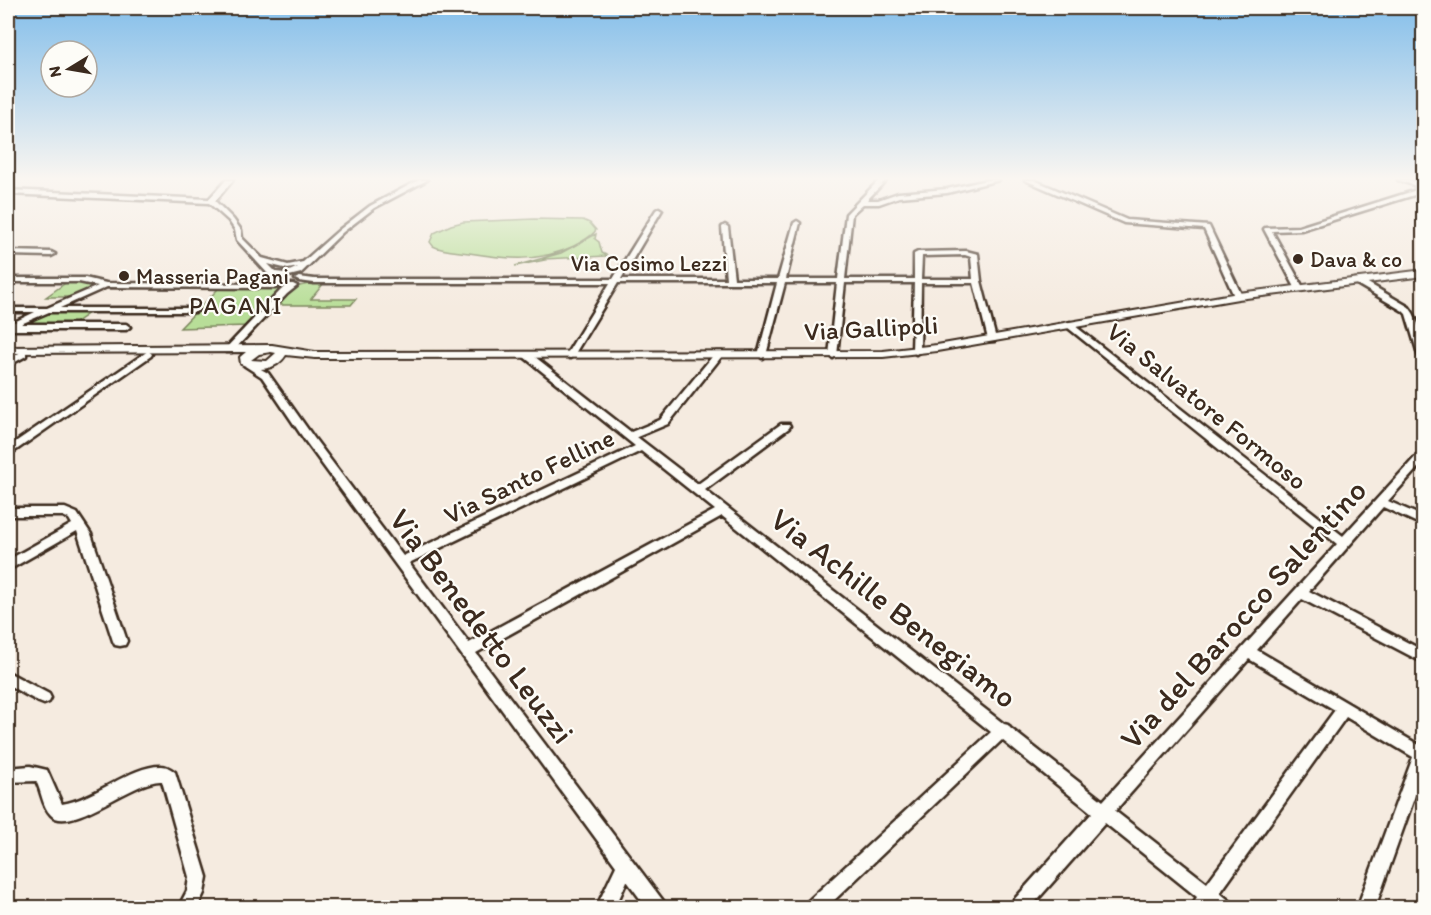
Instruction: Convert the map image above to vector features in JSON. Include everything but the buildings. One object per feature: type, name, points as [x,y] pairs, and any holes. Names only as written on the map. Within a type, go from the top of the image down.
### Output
[{"type":"main road","name":"Via Gallipoli","points":[[247,363],[273,363],[315,355],[833,355],[916,351],[1238,296],[1424,273]]},
{"type":"main road","name":"Via Gallipoli","points":[[8,352],[272,348],[273,363]]},
{"type":"main road","points":[[247,363],[248,354],[260,349]]},
{"type":"main road","points":[[8,352],[23,354],[231,354],[240,355],[247,363]]},
{"type":"street","points":[[233,223],[238,230],[239,239],[261,260],[278,283]]},
{"type":"street","points":[[297,279],[306,262],[353,223]]},
{"type":"street","points":[[570,355],[651,223]]},
{"type":"street","points":[[762,355],[797,223]]},
{"type":"street","points":[[833,355],[848,223]]},
{"type":"street","points":[[1139,223],[1202,226],[1209,229],[1238,296]]},
{"type":"street","points":[[1300,288],[1267,229],[1299,229],[1318,223]]},
{"type":"street","points":[[725,227],[730,281]]},
{"type":"street","points":[[8,254],[51,254]]},
{"type":"street","points":[[916,351],[918,254],[972,254],[975,256],[977,281],[992,339]]},
{"type":"street","points":[[261,260],[288,267],[306,262]]},
{"type":"street","points":[[229,350],[285,275],[297,279]]},
{"type":"street","points":[[278,283],[288,277],[297,279]]},
{"type":"street","points":[[79,280],[106,285],[258,285],[297,279]]},
{"type":"street","name":"Via Cosimo Lezzi","points":[[297,279],[321,281],[977,281]]},
{"type":"street","points":[[8,280],[115,280],[8,327]]},
{"type":"street","points":[[1358,281],[1406,309],[1410,314],[1424,361]]},
{"type":"street","points":[[8,310],[195,310]]},
{"type":"street","name":"Via Salvatore Formoso","points":[[1070,325],[1345,544]]},
{"type":"street","points":[[8,327],[126,327]]},
{"type":"street","points":[[8,363],[23,354]]},
{"type":"street","points":[[8,451],[148,354]]},
{"type":"street","points":[[631,436],[664,422],[720,354]]},
{"type":"street","name":"Via Achille Benegiamo","points":[[526,355],[1003,730],[1104,812],[1204,901],[1225,908]]},
{"type":"street","name":"Via Benedetto Leuzzi","points":[[273,363],[310,440],[658,908]]},
{"type":"street","points":[[699,489],[785,426]]},
{"type":"street","name":"Via Santo Felline","points":[[401,562],[644,446]]},
{"type":"street","name":"Via del Barocco Salentino","points":[[1018,908],[1424,453]]},
{"type":"street","points":[[1381,502],[1424,522]]},
{"type":"street","points":[[467,651],[724,510]]},
{"type":"street","points":[[8,512],[64,512],[73,516],[85,534],[120,641]]},
{"type":"street","points":[[8,565],[80,525]]},
{"type":"street","points":[[1301,592],[1424,658]]},
{"type":"street","points":[[1248,651],[1423,753],[1366,908]]},
{"type":"street","points":[[8,678],[44,699]]},
{"type":"street","points":[[1204,901],[1344,709]]},
{"type":"street","points":[[813,908],[1003,730]]},
{"type":"street","points":[[8,775],[30,773],[41,775],[46,781],[53,807],[58,812],[86,807],[140,777],[163,773],[169,777],[198,877],[195,893],[187,908]]},
{"type":"street","points":[[604,908],[626,865]]},
{"type":"green space","points":[[460,223],[589,223],[596,230],[574,246],[561,251],[535,257],[509,258],[451,251],[433,246],[430,242],[434,233]]},
{"type":"green space","points":[[596,234],[595,239],[599,242],[602,253],[608,256],[543,259],[545,260],[515,266],[561,253]]},
{"type":"green space","points":[[67,282],[80,282],[95,287],[70,297],[46,297]]},
{"type":"green space","points":[[324,283],[311,299],[356,299],[351,305],[274,305],[295,287]]},
{"type":"green space","points":[[270,287],[281,291],[247,326],[180,328],[219,288]]},
{"type":"green space","points":[[49,313],[89,313],[73,324],[22,324]]},
{"type":"place","name":"Dava & co","points":[[1298,259]]},
{"type":"place","name":"Masseria Pagani","points":[[124,276]]},
{"type":"district","name":"PAGANI","points":[[236,305]]}]
